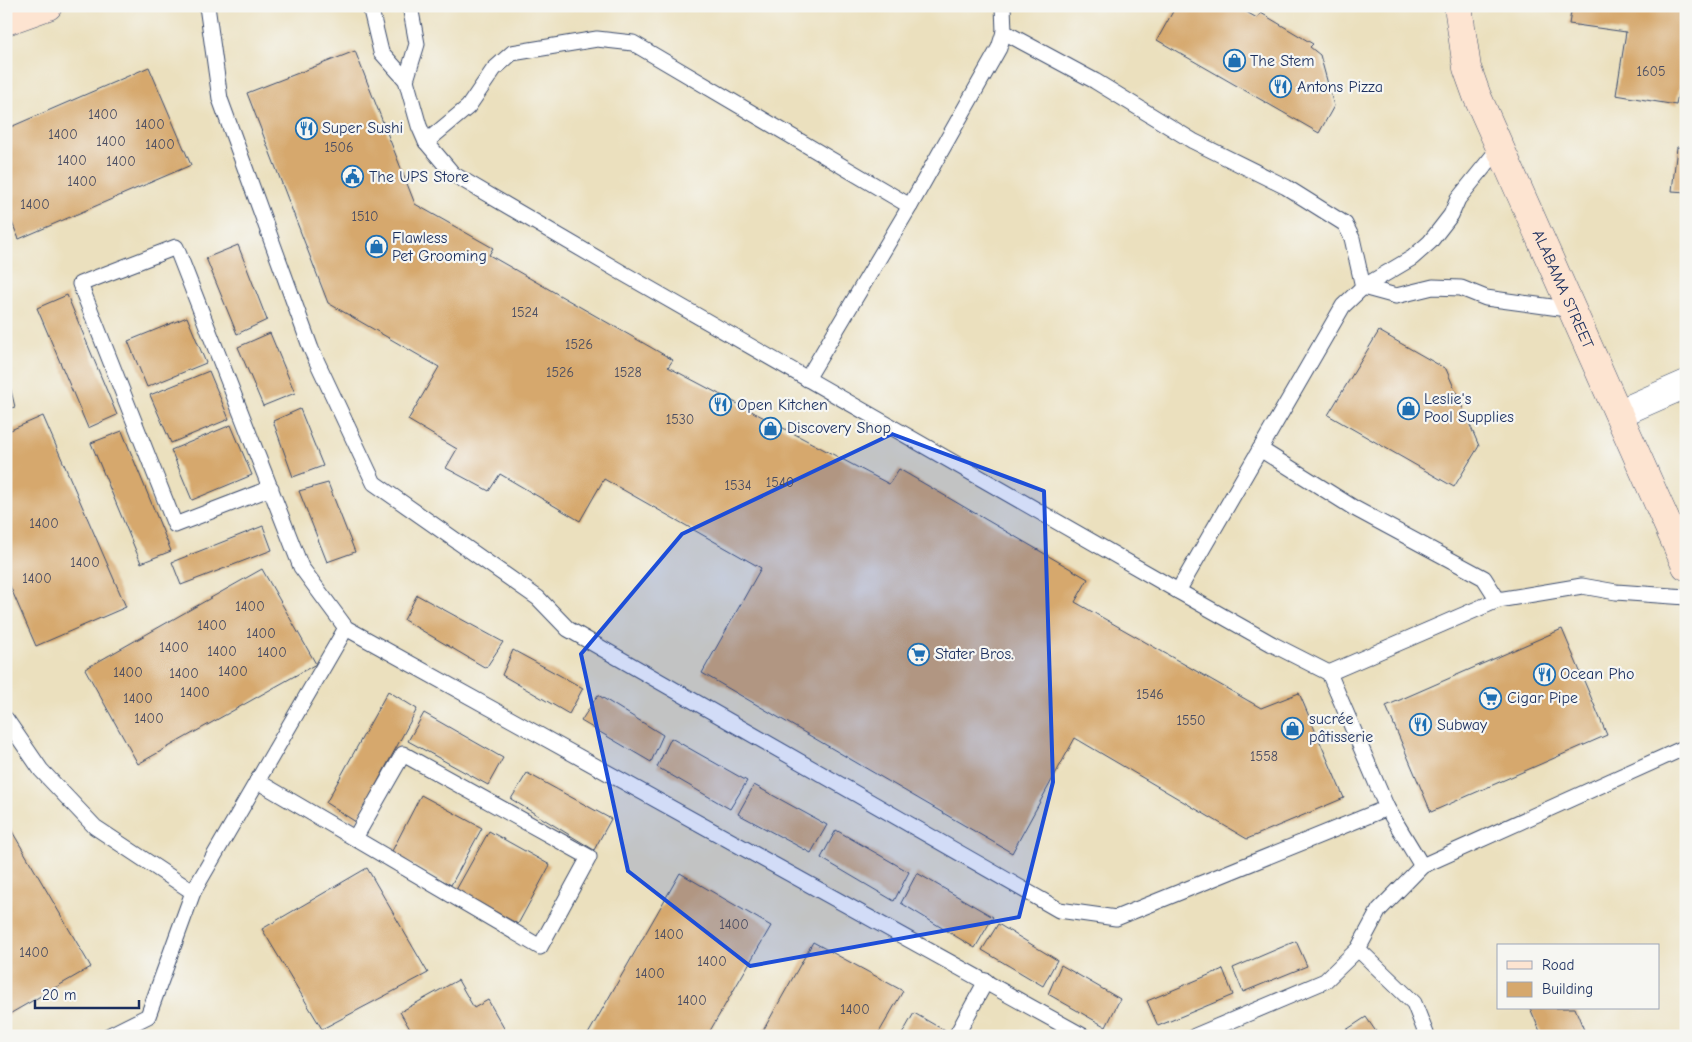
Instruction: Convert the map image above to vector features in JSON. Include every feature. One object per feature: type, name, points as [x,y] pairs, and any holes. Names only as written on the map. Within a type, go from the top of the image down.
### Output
[{"type":"main road","points":[[6,21],[48,6]]},
{"type":"main road","name":"ALABAMA STREET","points":[[1458,6],[1468,68],[1477,96],[1620,413],[1686,566]]},
{"type":"street","points":[[1620,413],[1686,384]]},
{"type":"lane","points":[[206,6],[220,99],[311,349],[374,483],[538,598],[568,629],[1059,910],[1116,918],[1387,808]]},
{"type":"lane","points":[[370,6],[381,52],[406,80],[419,126],[426,142],[439,160],[453,174],[1178,591],[1272,644],[1329,673],[1387,808],[1422,866]]},
{"type":"lane","points":[[406,80],[417,44],[410,6]]},
{"type":"lane","points":[[807,379],[910,206],[999,48],[1004,32],[1003,6]]},
{"type":"lane","points":[[1004,32],[1095,81],[1192,141],[1286,187],[1345,224],[1352,238],[1362,287]]},
{"type":"lane","points":[[426,142],[468,107],[494,69],[512,52],[597,39],[633,43],[910,206]]},
{"type":"lane","points":[[1178,591],[1343,306],[1362,287],[1412,258],[1430,242],[1451,215],[1458,199],[1500,147]]},
{"type":"lane","points":[[271,488],[175,525],[80,284],[176,247],[271,488],[301,567],[346,628],[986,981],[1078,1035]]},
{"type":"lane","points":[[1362,287],[1396,296],[1432,287],[1461,288],[1486,298],[1574,310]]},
{"type":"lane","points":[[1260,449],[1354,508],[1484,578],[1498,600]]},
{"type":"lane","points":[[1329,673],[1498,600],[1582,586],[1616,592],[1686,598]]},
{"type":"lane","points":[[108,1036],[148,1016],[193,892],[346,628]]},
{"type":"lane","points":[[6,719],[41,770],[95,827],[193,892]]},
{"type":"lane","points":[[1195,1036],[1325,981],[1358,949],[1379,910],[1422,866],[1686,746]]},
{"type":"lane","points":[[257,781],[540,947],[589,856],[404,754],[355,838]]},
{"type":"lane","points":[[1358,949],[1414,1003],[1426,1036]]},
{"type":"lane","points":[[956,1036],[986,981]]},
{"type":"highlighted area","points":[[892,434],[1044,491],[1053,782],[1019,917],[750,966],[628,871],[581,654],[682,534]]},
{"type":"building","points":[[1176,6],[1204,6],[1209,9],[1236,6],[1257,18],[1261,13],[1313,44],[1310,47],[1320,55],[1334,106],[1319,133],[1157,40]]},
{"type":"building","points":[[1572,6],[1686,6],[1686,47],[1676,105],[1616,95],[1626,32],[1569,24]]},
{"type":"building","points":[[355,51],[415,204],[493,248],[489,255],[673,360],[668,367],[889,484],[899,469],[1088,579],[1075,602],[1261,708],[1299,693],[1344,798],[1247,839],[1075,738],[1012,853],[702,673],[761,568],[604,479],[580,521],[500,474],[489,491],[446,468],[457,449],[408,420],[439,367],[328,303],[247,93]]},
{"type":"building","points":[[149,67],[191,165],[19,239],[6,209],[6,129]]},
{"type":"building","points":[[1677,147],[1686,148],[1686,192],[1672,191]]},
{"type":"building","points":[[238,245],[267,320],[237,334],[206,258]]},
{"type":"building","points":[[67,295],[117,415],[88,428],[37,308]]},
{"type":"building","points":[[187,317],[206,363],[147,387],[128,341]]},
{"type":"building","points":[[1379,331],[1446,369],[1479,446],[1454,487],[1328,415]]},
{"type":"building","points":[[270,333],[295,393],[263,406],[238,347]]},
{"type":"building","points":[[6,370],[15,407],[6,409]]},
{"type":"building","points":[[209,371],[229,419],[171,443],[150,395]]},
{"type":"building","points":[[300,409],[323,466],[293,477],[273,421]]},
{"type":"building","points":[[43,416],[126,607],[36,646],[6,577],[6,432]]},
{"type":"building","points":[[231,425],[252,475],[192,500],[171,450]]},
{"type":"building","points":[[122,431],[171,551],[141,563],[91,443]]},
{"type":"building","points":[[328,483],[355,552],[327,562],[299,491]]},
{"type":"building","points":[[263,526],[272,550],[181,585],[172,562]]},
{"type":"building","points":[[262,569],[316,664],[138,764],[85,669]]},
{"type":"building","points":[[417,595],[503,642],[486,668],[404,620]]},
{"type":"building","points":[[1562,629],[1607,735],[1431,812],[1386,706]]},
{"type":"building","points":[[513,650],[583,688],[569,714],[502,675]]},
{"type":"building","points":[[388,691],[417,709],[356,822],[326,803]]},
{"type":"building","points":[[598,695],[663,735],[651,762],[581,721]]},
{"type":"building","points":[[424,713],[503,758],[488,785],[408,741]]},
{"type":"building","points":[[671,738],[747,781],[730,809],[657,767]]},
{"type":"building","points":[[527,773],[611,819],[594,850],[511,799]]},
{"type":"building","points":[[754,785],[827,825],[811,853],[738,814]]},
{"type":"building","points":[[421,795],[482,828],[451,885],[391,853]]},
{"type":"building","points":[[6,821],[91,967],[6,1016]]},
{"type":"building","points":[[836,830],[909,872],[894,901],[821,858]]},
{"type":"building","points":[[489,831],[550,865],[518,924],[456,890]]},
{"type":"building","points":[[367,868],[428,973],[322,1029],[262,929]]},
{"type":"building","points":[[680,873],[771,926],[707,1036],[587,1036]]},
{"type":"building","points":[[917,873],[993,917],[975,948],[901,903]]},
{"type":"building","points":[[998,924],[1057,960],[1043,986],[982,950]]},
{"type":"building","points":[[1296,941],[1307,966],[1243,992],[1233,968]]},
{"type":"building","points":[[813,942],[903,991],[877,1036],[760,1036]]},
{"type":"building","points":[[1061,965],[1120,999],[1106,1027],[1048,994]]},
{"type":"building","points":[[1223,969],[1233,995],[1158,1026],[1147,1001]]},
{"type":"building","points":[[458,980],[474,1008],[488,1000],[505,1030],[494,1036],[432,1036],[431,1033],[426,1036],[414,1036],[400,1012]]},
{"type":"building","points":[[1531,1010],[1576,1010],[1586,1035],[1542,1036]]},
{"type":"building","points":[[914,1013],[954,1036],[901,1036]]},
{"type":"building","points":[[1366,1017],[1379,1036],[1337,1036]]},
{"type":"place","name":"The Stem","points":[[1234,61]]},
{"type":"place","name":"Antons Pizza","points":[[1281,87]]},
{"type":"place","name":"Super Sushi","points":[[306,128]]},
{"type":"place","name":"The UPS Store","points":[[353,177]]},
{"type":"place","name":"Flawless Pet Grooming","points":[[376,247]]},
{"type":"place","name":"Open Kitchen","points":[[721,405]]},
{"type":"place","name":"Leslie's Pool Supplies","points":[[1408,408]]},
{"type":"place","name":"Discovery Shop","points":[[771,428]]},
{"type":"place","name":"Stater Bros.","points":[[919,654]]},
{"type":"place","name":"Ocean Pho","points":[[1544,674]]},
{"type":"place","name":"Cigar Pipe","points":[[1491,698]]},
{"type":"place","name":"Subway","points":[[1421,725]]},
{"type":"place","name":"sucrée pâtisserie","points":[[1293,728]]}]
